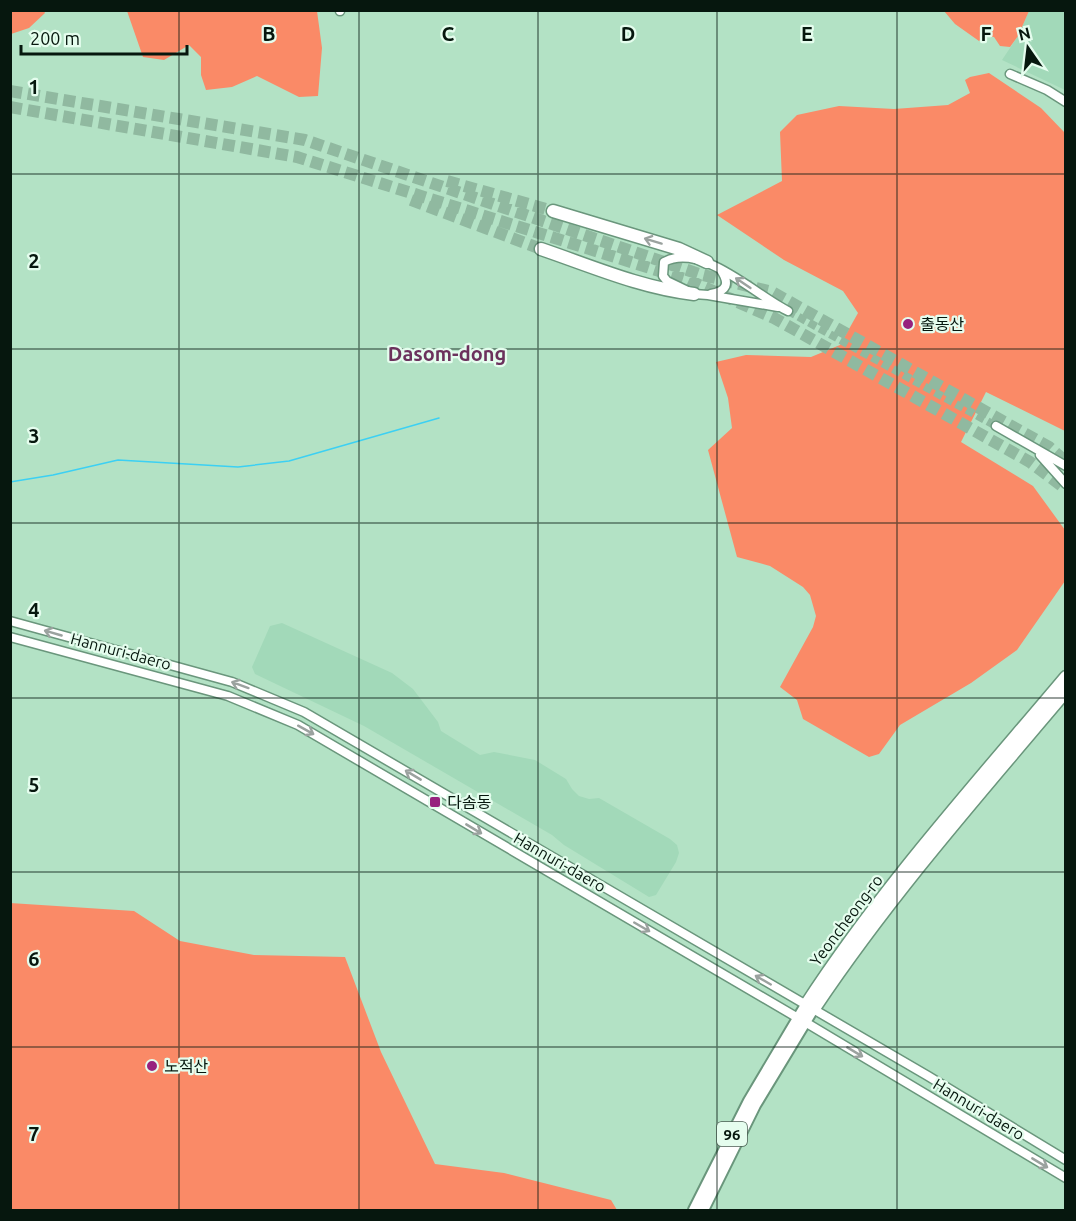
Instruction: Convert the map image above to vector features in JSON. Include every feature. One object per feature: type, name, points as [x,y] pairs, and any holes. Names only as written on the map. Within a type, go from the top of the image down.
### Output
[{"type":"highway","points":[[553,210],[679,249],[707,262]]},
{"type":"highway","points":[[541,249],[636,282],[694,294]]},
{"type":"highway","name":"Yeoncheong-ro","points":[[810,1007],[862,925],[914,858],[1065,677]]},
{"type":"highway","name":"Yeoncheong-ro","points":[[810,1007],[920,865],[1065,691]]},
{"type":"main road","name":"Yeoncheong-ro","points":[[694,1210],[743,1111],[810,1007]]},
{"type":"main road","name":"Yeoncheong-ro","points":[[703,1210],[776,1061]]},
{"type":"street","points":[[1010,74],[1047,90],[1065,102]]},
{"type":"street","points":[[778,307],[694,294],[667,281],[663,276],[664,262],[671,258],[707,262],[788,311]]},
{"type":"street","points":[[708,295],[721,292],[725,287],[726,281],[720,270]]},
{"type":"street","points":[[996,426],[1065,466]]},
{"type":"street","points":[[1036,451],[1065,484]]},
{"type":"street","name":"Hannuri-daero","points":[[10,621],[232,682],[304,712],[928,1076],[1065,1160]]},
{"type":"street","name":"Hannuri-daero","points":[[10,637],[228,696],[297,725],[802,1020],[1065,1178]]},
{"type":"shaded area","points":[[11,10],[44,11],[45,13],[29,28],[11,34]]},
{"type":"shaded area","points":[[127,11],[317,11],[322,48],[318,96],[299,97],[257,76],[232,87],[206,90],[201,75],[201,57],[189,45],[164,60],[143,57]]},
{"type":"shaded area","points":[[944,11],[1029,11],[1018,36],[1010,47],[1000,46],[994,37],[986,36],[979,41],[955,24]]},
{"type":"shaded area","points":[[1029,11],[1065,11],[1065,90],[1002,60],[1018,36]]},
{"type":"shaded area","points":[[989,73],[1041,108],[1065,133],[1065,431],[986,392],[961,442],[1033,486],[1065,530],[1065,581],[1017,650],[971,683],[900,725],[879,754],[869,757],[803,719],[797,700],[780,687],[813,627],[816,616],[810,595],[803,587],[770,566],[737,557],[708,450],[732,428],[728,398],[716,362],[746,355],[811,357],[840,345],[858,313],[843,291],[784,260],[717,215],[782,181],[780,132],[797,115],[839,106],[894,109],[948,105],[970,93],[965,80]]},
{"type":"shaded area","points":[[282,623],[392,673],[413,689],[438,722],[441,731],[480,755],[494,752],[535,760],[566,779],[579,796],[589,799],[599,798],[670,839],[677,845],[679,853],[656,895],[649,897],[564,845],[552,835],[364,726],[255,674],[252,667],[270,626]]},
{"type":"shaded area","points":[[10,903],[134,911],[180,941],[254,955],[345,957],[381,1052],[435,1164],[504,1173],[611,1200],[617,1210],[11,1210]]},
{"type":"waterway","points":[[10,482],[118,460],[238,467],[289,461],[439,418]]},
{"type":"tunnel","points":[[10,91],[305,140],[699,274],[772,292],[1049,447],[1066,462]]},
{"type":"tunnel","points":[[10,107],[297,157],[688,280],[774,318],[1030,462],[1066,489]]},
{"type":"tunnel","points":[[447,181],[553,211]]},
{"type":"tunnel","points":[[411,200],[541,249]]},
{"type":"tunnel","points":[[788,311],[996,426]]},
{"type":"place","name":"출동산","points":[[908,324]]},
{"type":"place","name":"다솜동","points":[[435,802]]},
{"type":"place","name":"노적산","points":[[152,1066]]},
{"type":"district","name":"Dasom-dong","points":[[447,353]]}]
